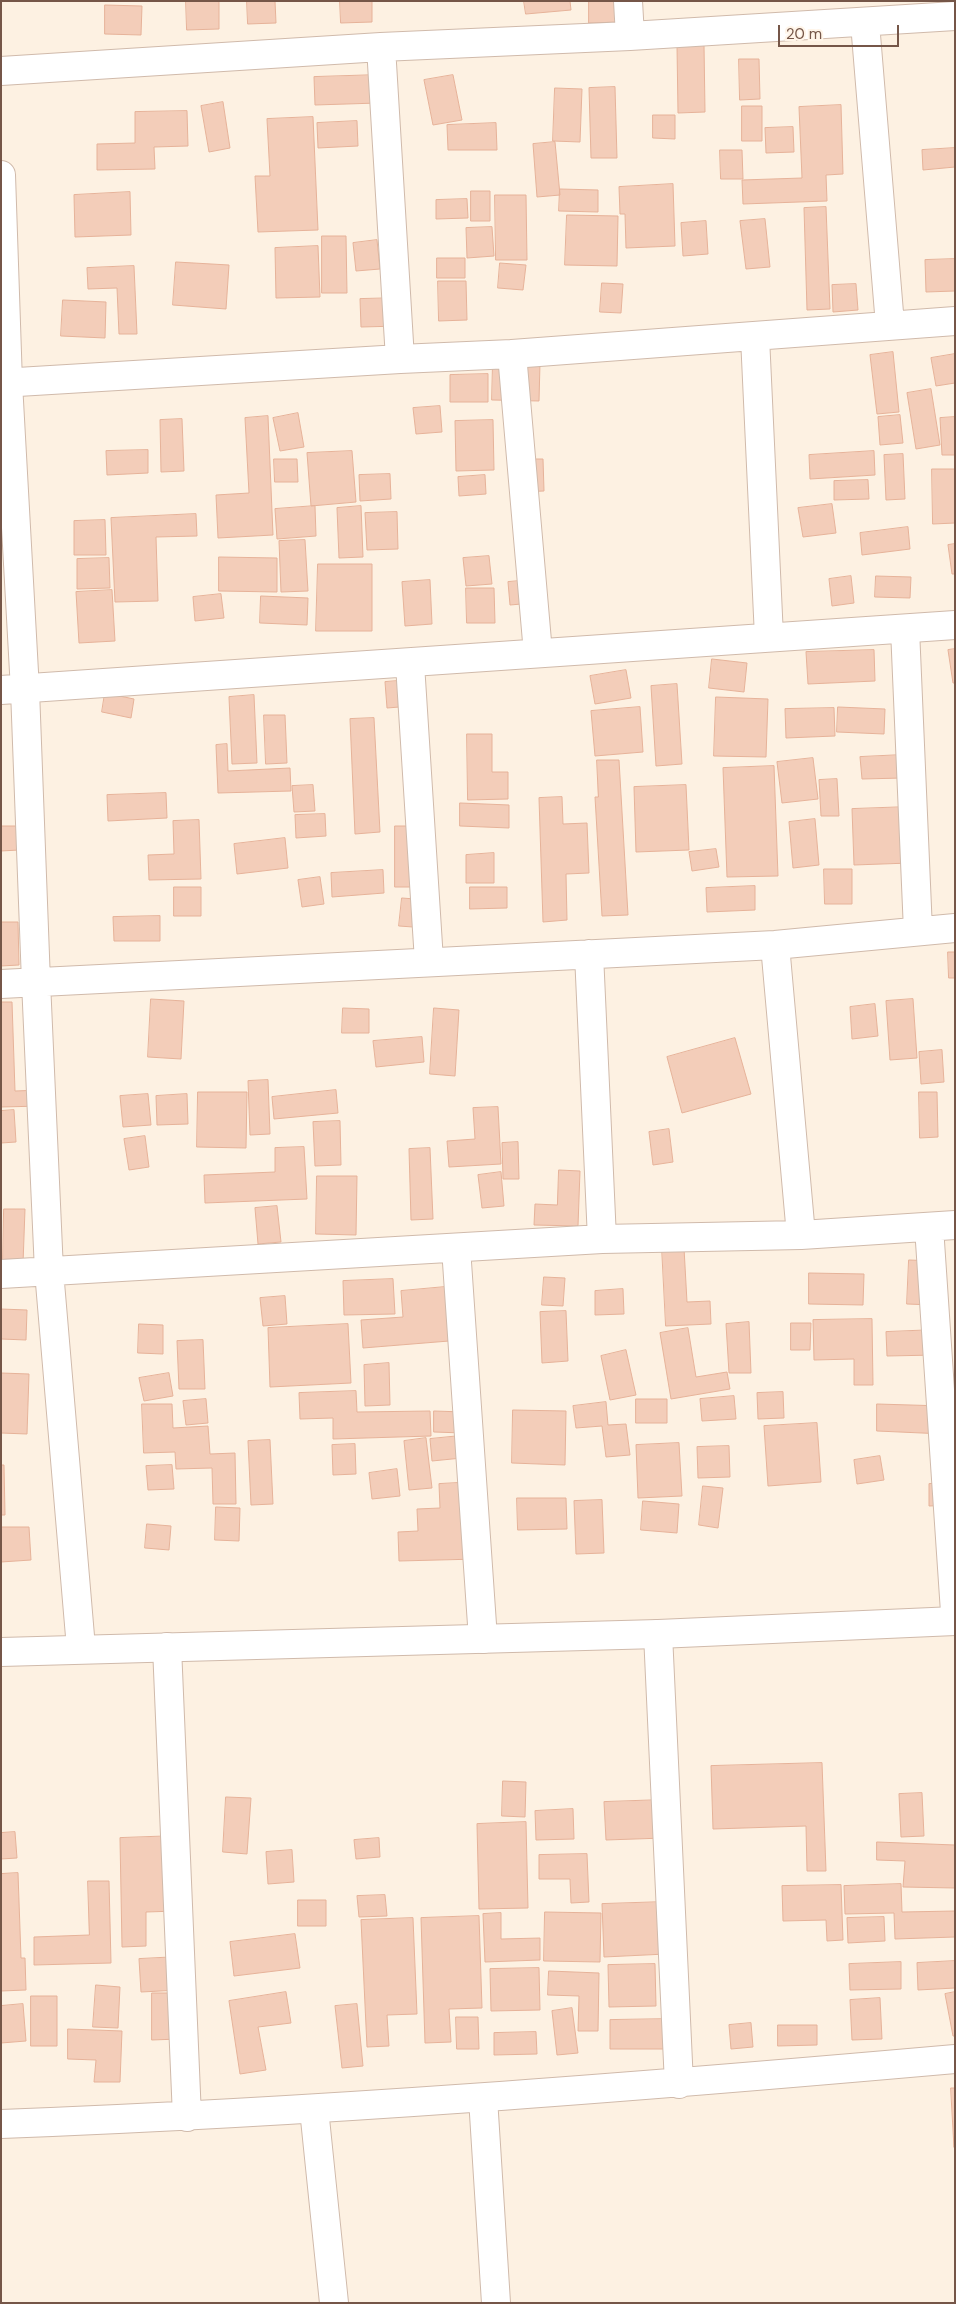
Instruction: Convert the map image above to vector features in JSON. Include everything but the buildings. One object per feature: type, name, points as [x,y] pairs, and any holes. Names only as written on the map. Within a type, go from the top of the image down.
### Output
[{"type":"street","points":[[628,1],[630,36]]},
{"type":"street","points":[[1,71],[381,47],[630,36],[955,16]]},
{"type":"street","points":[[866,22],[890,325]]},
{"type":"street","points":[[381,47],[400,358]]},
{"type":"street","points":[[1,176],[4,383],[13,690],[36,982],[50,1271],[81,1648]]},
{"type":"street","points":[[4,383],[400,358],[512,354],[955,321]]},
{"type":"street","points":[[755,337],[769,637]]},
{"type":"street","points":[[512,354],[538,653]]},
{"type":"street","points":[[13,690],[955,625]]},
{"type":"street","points":[[904,629],[918,931]]},
{"type":"street","points":[[410,664],[429,961]]},
{"type":"street","points":[[1,984],[775,945],[955,928]]},
{"type":"street","points":[[775,945],[801,1235]]},
{"type":"street","points":[[589,954],[602,1239]]},
{"type":"street","points":[[1,1274],[602,1239],[801,1235],[942,1226],[955,1612]]},
{"type":"street","points":[[456,1248],[482,1640]]},
{"type":"street","points":[[1,1652],[81,1648],[482,1640],[955,1621]]},
{"type":"street","points":[[658,1634],[679,2084]]},
{"type":"street","points":[[167,1647],[187,2117]]},
{"type":"street","points":[[1,2124],[187,2117],[482,2098],[679,2084],[955,2059]]},
{"type":"street","points":[[482,2098],[496,2303]]},
{"type":"street","points":[[314,2108],[334,2303]]}]
